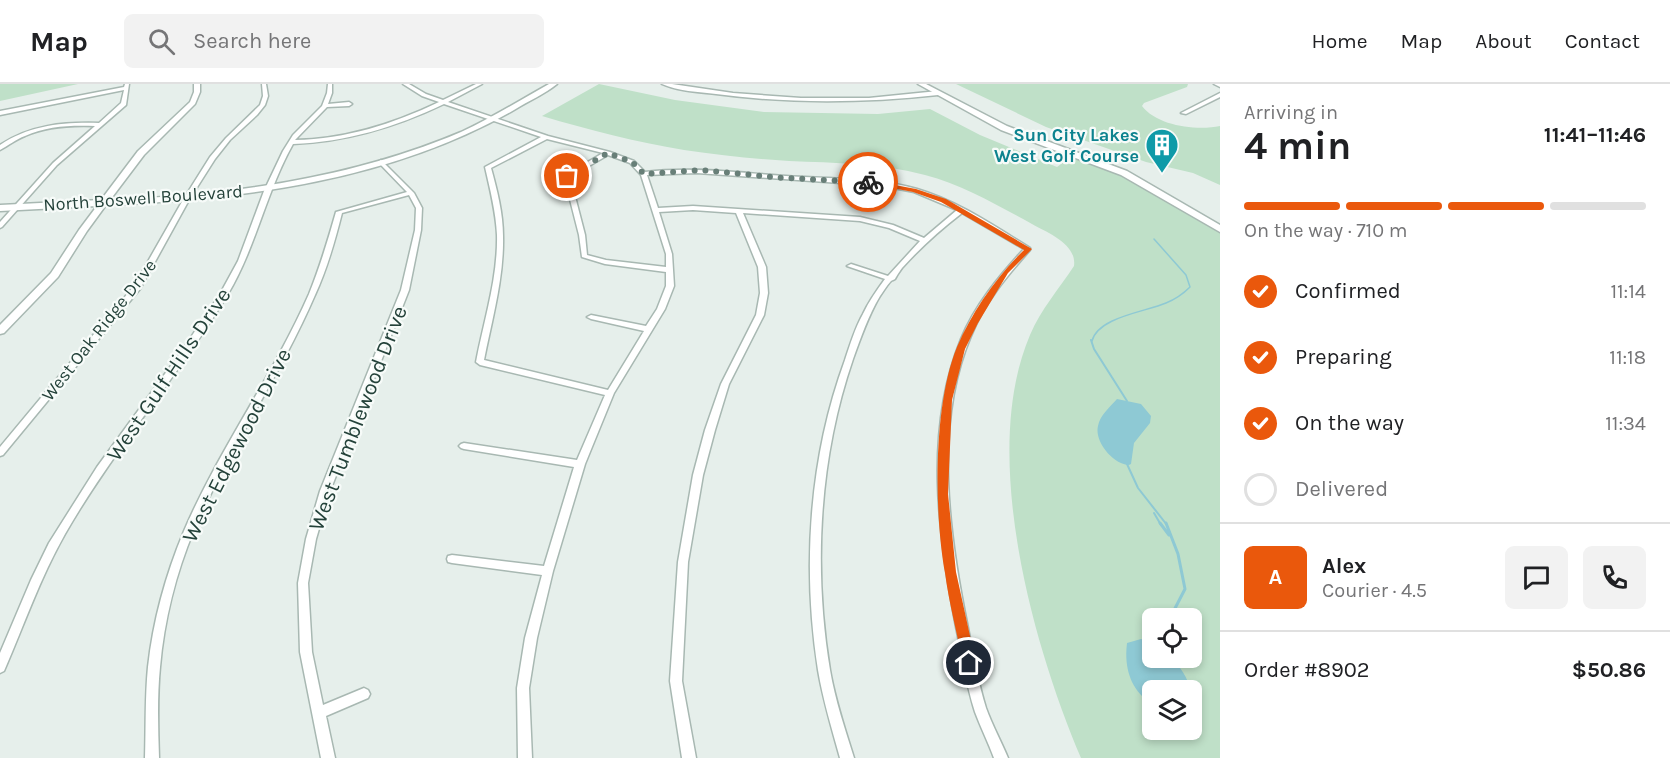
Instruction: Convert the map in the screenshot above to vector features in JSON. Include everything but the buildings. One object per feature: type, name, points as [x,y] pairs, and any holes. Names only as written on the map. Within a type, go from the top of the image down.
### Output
[{"type":"street","points":[[0,331],[55,274],[82,230],[141,153],[193,104],[197,92],[196,84]]},
{"type":"street","name":"West Oak Ridge Drive","points":[[0,453],[137,287],[157,257],[212,156],[221,144],[263,105],[267,91],[264,84]]},
{"type":"street","points":[[330,84],[328,106],[349,104]]},
{"type":"street","points":[[405,84],[424,95],[546,137],[608,153],[632,162],[644,174],[669,254],[670,286],[662,309],[647,329],[610,393],[580,464],[548,571],[531,638],[524,688],[525,758]]},
{"type":"street","points":[[291,142],[327,141],[403,121],[447,102],[480,84]]},
{"type":"street","name":"North Boswell Boulevard","points":[[0,208],[189,198],[314,179],[381,162],[452,138],[494,119],[554,84]]},
{"type":"street","points":[[664,84],[718,94],[804,101],[874,100],[938,93]]},
{"type":"street","points":[[921,84],[1004,128],[1124,173],[1220,229]]},
{"type":"street","points":[[1216,84],[1220,86]]},
{"type":"street","points":[[0,113],[126,86],[127,95],[124,104],[55,164],[0,226]]},
{"type":"street","points":[[1184,112],[1220,95]]},
{"type":"street","name":"West Gulf Hills Drive","points":[[0,667],[27,602],[62,531],[141,412],[224,294],[246,254],[257,215],[291,142],[328,106]]},
{"type":"street","points":[[0,148],[10,140],[39,128],[76,123],[101,124]]},
{"type":"street","points":[[546,137],[488,167],[498,211],[501,243],[498,278],[480,362],[610,393]]},
{"type":"street","points":[[608,153],[567,176],[582,235],[584,256],[605,262],[670,270]]},
{"type":"street","points":[[381,162],[411,193]]},
{"type":"street","points":[[644,174],[700,170],[784,178],[871,182],[914,190],[962,210],[1028,249],[1005,272],[974,323],[961,349],[947,400],[943,494],[950,572],[979,704],[1001,758]]},
{"type":"street","name":"West Tumblewood Drive","points":[[328,758],[306,652],[303,584],[311,539],[326,491],[405,290],[415,255],[419,208],[411,193]]},
{"type":"street","name":"West Edgewood Drive","points":[[152,758],[154,667],[168,599],[189,531],[316,287],[335,235],[339,212],[411,193]]},
{"type":"street","points":[[657,210],[693,207],[875,221],[923,240]]},
{"type":"street","points":[[847,758],[824,670],[816,581],[818,496],[829,426],[843,374],[869,309],[923,240],[962,210]]},
{"type":"street","points":[[689,758],[676,681],[683,562],[698,475],[710,430],[725,384],[760,315],[764,293],[762,267],[739,211]]},
{"type":"street","points":[[851,266],[891,279]]},
{"type":"street","points":[[591,317],[647,329]]},
{"type":"street","points":[[465,446],[580,464]]},
{"type":"street","points":[[452,559],[548,571]]},
{"type":"street","points":[[318,713],[364,694]]},
{"type":"green space","points":[[0,84],[78,84],[0,101]]},
{"type":"green space","name":"Sun City Lakes West Golf Course","points":[[599,84],[675,100],[764,112],[878,114],[930,109],[980,135],[1057,167],[1072,156],[1121,175],[1220,233],[1220,758],[1081,758],[1046,661],[1030,606],[1018,549],[1011,491],[1010,435],[1016,383],[1030,335],[1045,308],[1074,266],[1074,258],[1066,245],[1053,235],[980,196],[925,175],[874,166],[763,159],[684,150],[542,116]]},
{"type":"green space","points":[[956,84],[1188,84],[1187,87],[1144,103],[1142,106],[1157,118],[1178,125],[1200,128],[1220,126],[1220,185],[1193,173],[1146,162],[1046,127]]},
{"type":"water","points":[[1117,399],[1141,404],[1151,416],[1150,423],[1134,443],[1129,465],[1117,461],[1106,452],[1099,439],[1098,426],[1101,418]]},
{"type":"water","points":[[1142,639],[1142,668],[1180,668],[1187,680],[1142,680],[1142,696],[1130,677],[1127,643]]},
{"type":"waterway","points":[[1092,341],[1103,326],[1123,316],[1170,301],[1190,287],[1186,275],[1154,239]]},
{"type":"waterway","points":[[1091,340],[1094,349],[1127,401]]},
{"type":"waterway","points":[[1127,464],[1138,488],[1167,524]]},
{"type":"waterway","points":[[1154,513],[1161,525]]},
{"type":"waterway","points":[[1160,523],[1169,535]]},
{"type":"waterway","points":[[1167,524],[1178,554],[1185,589],[1175,608]]},
{"type":"way so far","points":[[567,176],[608,153],[632,162],[644,174],[685,169],[750,176],[868,182]]},
{"type":"place","name":"Sun City Lakes West Golf Course","points":[[1162,174]]},
{"type":"route","points":[[868,182],[914,190],[944,201],[1028,249],[1005,272],[974,323],[961,349],[947,400],[943,494],[950,572],[969,663]]}]
